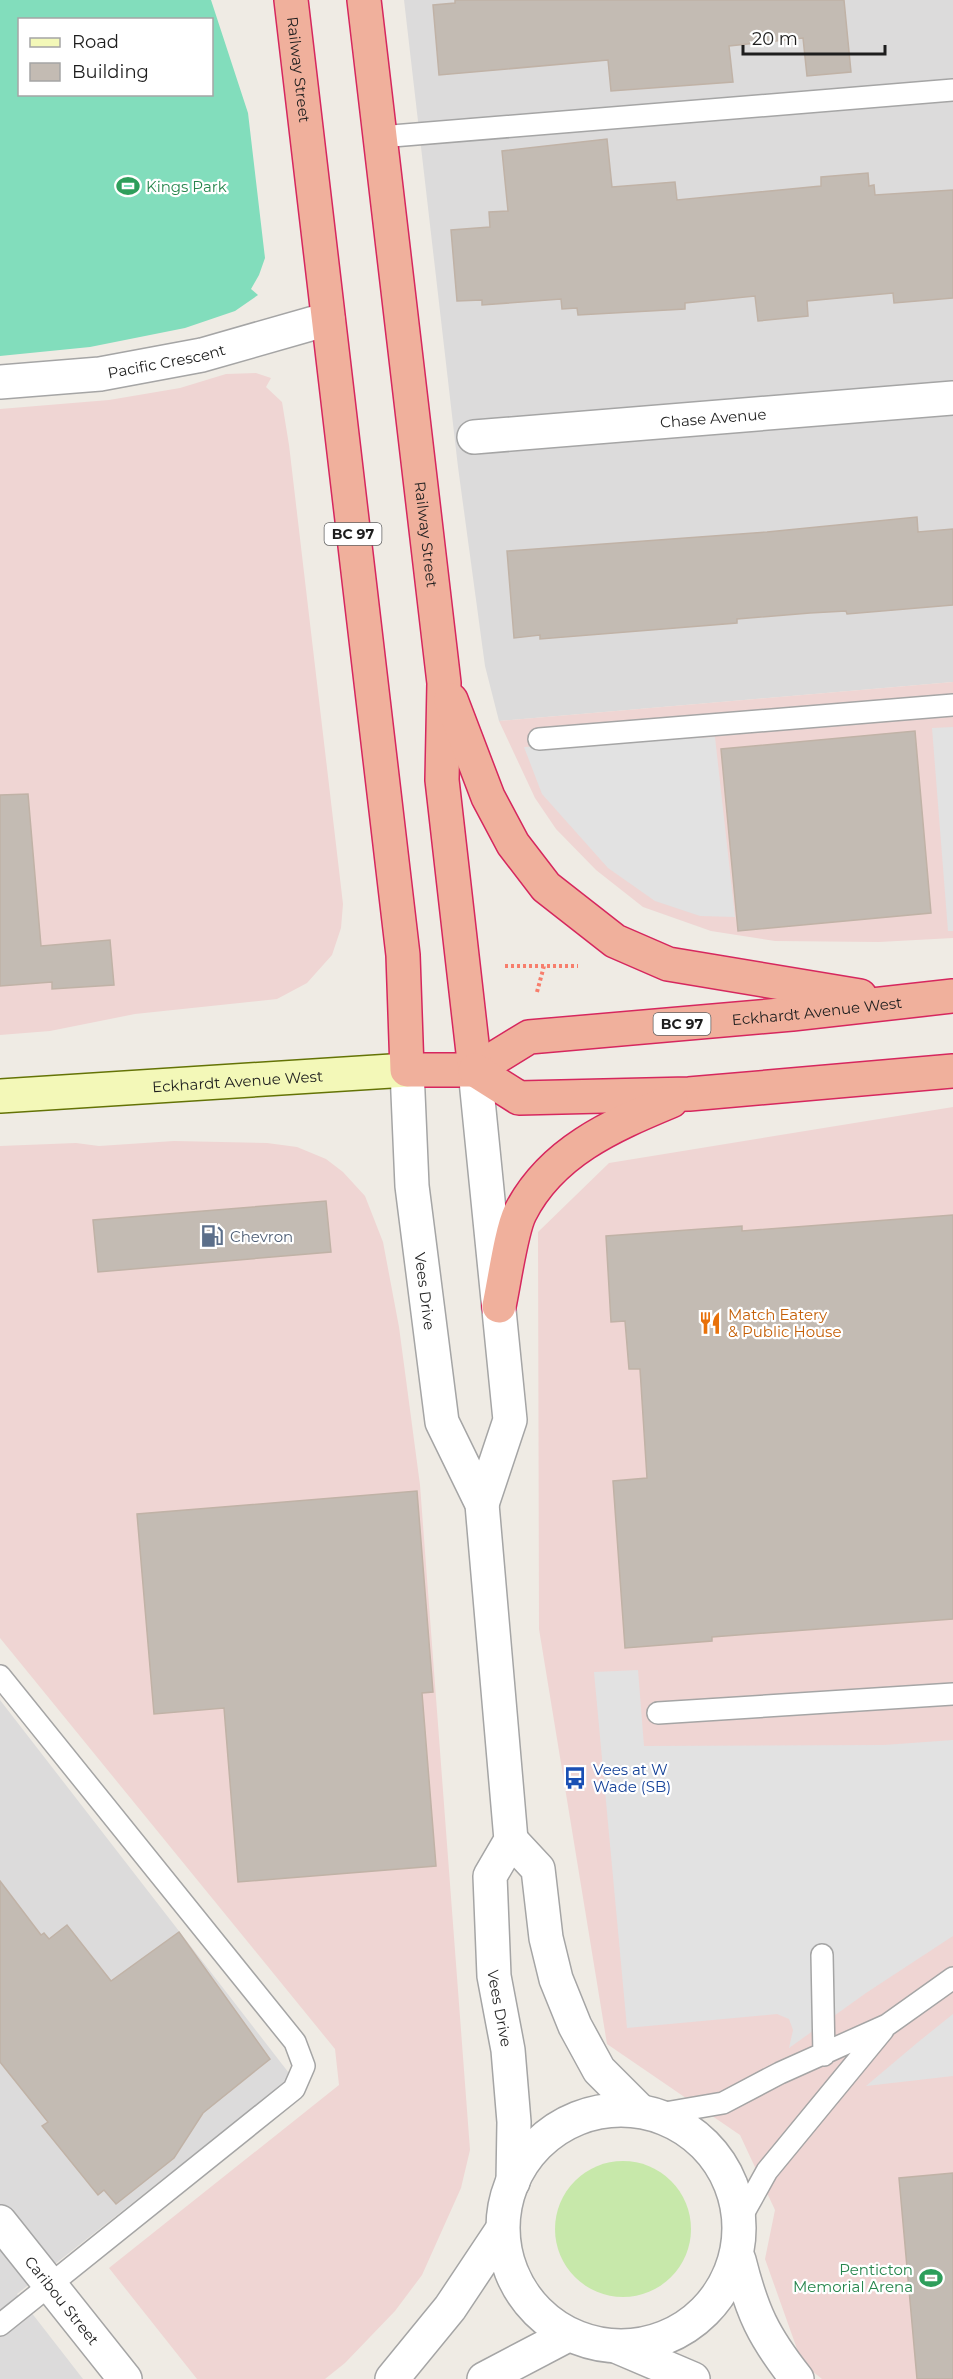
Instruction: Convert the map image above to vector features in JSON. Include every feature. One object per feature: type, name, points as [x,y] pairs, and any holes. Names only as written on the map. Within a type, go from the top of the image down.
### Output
[{"type":"highway","name":"Railway Street","points":[[291,0],[403,955],[407,1070]]},
{"type":"highway","name":"Railway Street","points":[[364,0],[444,682],[442,780],[475,1070]]},
{"type":"highway","points":[[444,682],[488,797],[513,844],[546,887],[615,941],[668,964],[897,1002]]},
{"type":"highway","name":"Eckhardt Avenue West","points":[[407,1070],[475,1070],[530,1037],[953,996]]},
{"type":"highway","points":[[475,1070],[519,1098],[689,1094],[953,1071]]},
{"type":"highway","points":[[499,1306],[519,1214],[543,1177],[563,1158],[611,1126],[689,1094]]},
{"type":"main road","name":"Eckhardt Avenue West","points":[[0,1096],[407,1070]]},
{"type":"street","name":"Pacific Crescent","points":[[0,382],[100,374],[202,355],[328,319]]},
{"type":"street","name":"Chase Avenue","points":[[474,437],[953,398]]},
{"type":"street","name":"Vees Drive","points":[[407,1070],[412,1186],[442,1422],[482,1504],[511,1840],[490,1876],[494,1976],[508,2050],[512,2098],[513,2182]]},
{"type":"street","name":"Vees Drive","points":[[475,1070],[510,1420],[482,1504]]},
{"type":"street","points":[[511,1840],[538,1869],[546,1938],[556,1979],[575,2026],[599,2070],[651,2111],[690,2127],[718,2156],[734,2188],[739,2260],[755,2316],[765,2335],[796,2379]]},
{"type":"street","points":[[392,2379],[450,2308],[500,2234],[513,2182],[528,2156],[557,2131],[583,2116],[651,2111]]},
{"type":"street","name":"Caribou Street","points":[[0,2222],[125,2379]]},
{"type":"street","points":[[500,2234],[507,2270],[528,2307],[566,2336],[618,2347],[693,2379]]},
{"type":"street","points":[[618,2347],[660,2340],[694,2319],[721,2291],[739,2260]]},
{"type":"street","points":[[484,2379],[566,2336]]},
{"type":"lane","points":[[380,137],[953,90]]},
{"type":"lane","points":[[539,739],[953,705]]},
{"type":"lane","points":[[0,1676],[296,2042],[304,2066],[294,2089],[0,2325]]},
{"type":"lane","points":[[658,1713],[953,1694]]},
{"type":"lane","points":[[822,1956],[824,2055]]},
{"type":"lane","points":[[651,2111],[723,2103],[780,2073],[887,2025],[953,1978]]},
{"type":"lane","points":[[738,2223],[767,2171],[887,2025]]},
{"type":"path","points":[[503,966],[586,966]]},
{"type":"path","points":[[537,992],[544,966]]},
{"type":"shaded area","points":[[404,0],[953,0],[953,682],[499,721],[485,666],[458,467]]},
{"type":"shaded area","points":[[256,373],[271,378],[266,387],[282,402],[289,445],[343,904],[341,928],[332,955],[307,983],[277,999],[135,1014],[50,1031],[0,1035],[0,409],[109,400],[180,388],[226,374]]},
{"type":"shaded area","points":[[953,682],[953,938],[879,942],[775,941],[711,931],[643,907],[596,870],[556,829],[535,798],[499,721]]},
{"type":"shaded area","points":[[953,727],[953,931],[948,931],[932,728]]},
{"type":"shaded area","points":[[715,737],[735,917],[700,916],[655,901],[608,868],[542,794],[524,747]]},
{"type":"shaded area","points":[[953,1107],[953,2379],[822,2379],[802,2363],[765,2259],[775,2210],[740,2135],[607,2044],[539,1629],[538,1232],[609,1163]]},
{"type":"shaded area","points":[[174,1141],[267,1143],[297,1147],[326,1159],[343,1172],[365,1196],[383,1242],[399,1327],[420,1485],[470,2150],[461,2188],[422,2275],[395,2311],[345,2363],[325,2379],[197,2379],[109,2268],[339,2085],[335,2049],[0,1638],[0,1146],[76,1143],[99,1146]]},
{"type":"shaded area","points":[[638,1670],[644,1746],[884,1745],[953,1740],[953,1936],[866,1993],[789,2048],[793,2030],[789,2019],[777,2014],[627,2028],[594,1672]]},
{"type":"shaded area","points":[[0,1700],[292,2077],[17,2294],[83,2379],[0,2379]]},
{"type":"shaded area","points":[[953,2014],[953,2076],[866,2086],[917,2043]]},
{"type":"green space","name":"Kings Park","points":[[0,0],[211,0],[248,113],[265,258],[251,289],[258,295],[235,311],[185,328],[90,347],[0,356]]},
{"type":"green space","points":[[623,2161],[649,2166],[661,2172],[671,2181],[680,2191],[686,2203],[691,2229],[686,2255],[680,2267],[671,2277],[661,2286],[649,2292],[623,2297],[597,2292],[585,2286],[575,2277],[566,2267],[560,2255],[555,2229],[560,2203],[566,2191],[575,2181],[585,2172],[597,2166]]},
{"type":"building","points":[[455,0],[844,0],[851,72],[807,76],[803,38],[729,46],[733,82],[611,91],[608,60],[439,75],[433,5],[455,3]]},
{"type":"building","points":[[607,139],[612,187],[675,182],[677,200],[821,186],[821,177],[868,173],[869,186],[874,185],[875,195],[953,190],[953,298],[894,303],[893,293],[807,301],[808,316],[758,321],[755,296],[685,303],[685,309],[578,315],[577,308],[562,309],[561,299],[482,305],[482,300],[457,301],[451,230],[490,227],[489,212],[508,211],[502,151]]},
{"type":"building","points":[[917,517],[918,532],[953,529],[953,605],[847,614],[846,611],[737,619],[737,623],[540,639],[540,635],[514,638],[507,551],[767,532]]},
{"type":"building","points":[[915,731],[931,913],[738,931],[721,749]]},
{"type":"building","points":[[28,794],[41,946],[110,940],[114,985],[52,989],[52,982],[0,986],[0,795]]},
{"type":"building","name":"Chevron","points":[[326,1201],[331,1252],[98,1272],[93,1220]]},
{"type":"building","points":[[953,1215],[953,1619],[712,1637],[712,1641],[625,1648],[613,1481],[647,1478],[640,1369],[629,1369],[625,1321],[611,1322],[606,1236],[742,1226],[742,1231]]},
{"type":"building","points":[[417,1491],[433,1692],[422,1693],[436,1866],[238,1882],[224,1708],[154,1714],[137,1514]]},
{"type":"building","points":[[0,1881],[41,1935],[44,1933],[49,1939],[67,1925],[111,1981],[179,1932],[270,2059],[203,2113],[174,2158],[116,2204],[104,2190],[98,2195],[42,2126],[48,2122],[0,2062]]},
{"type":"building","name":"Penticton Memorial Arena","points":[[953,2173],[953,2379],[917,2379],[899,2178]]},
{"type":"place","name":"Kings Park","points":[[128,186]]},
{"type":"place","name":"Chevron","points":[[212,1236]]},
{"type":"place","name":"Match Eatery & Public House","points":[[710,1323]]},
{"type":"place","name":"Vees at W Wade (SB)","points":[[575,1778]]},
{"type":"place","name":"Penticton Memorial Arena","points":[[931,2278]]}]
